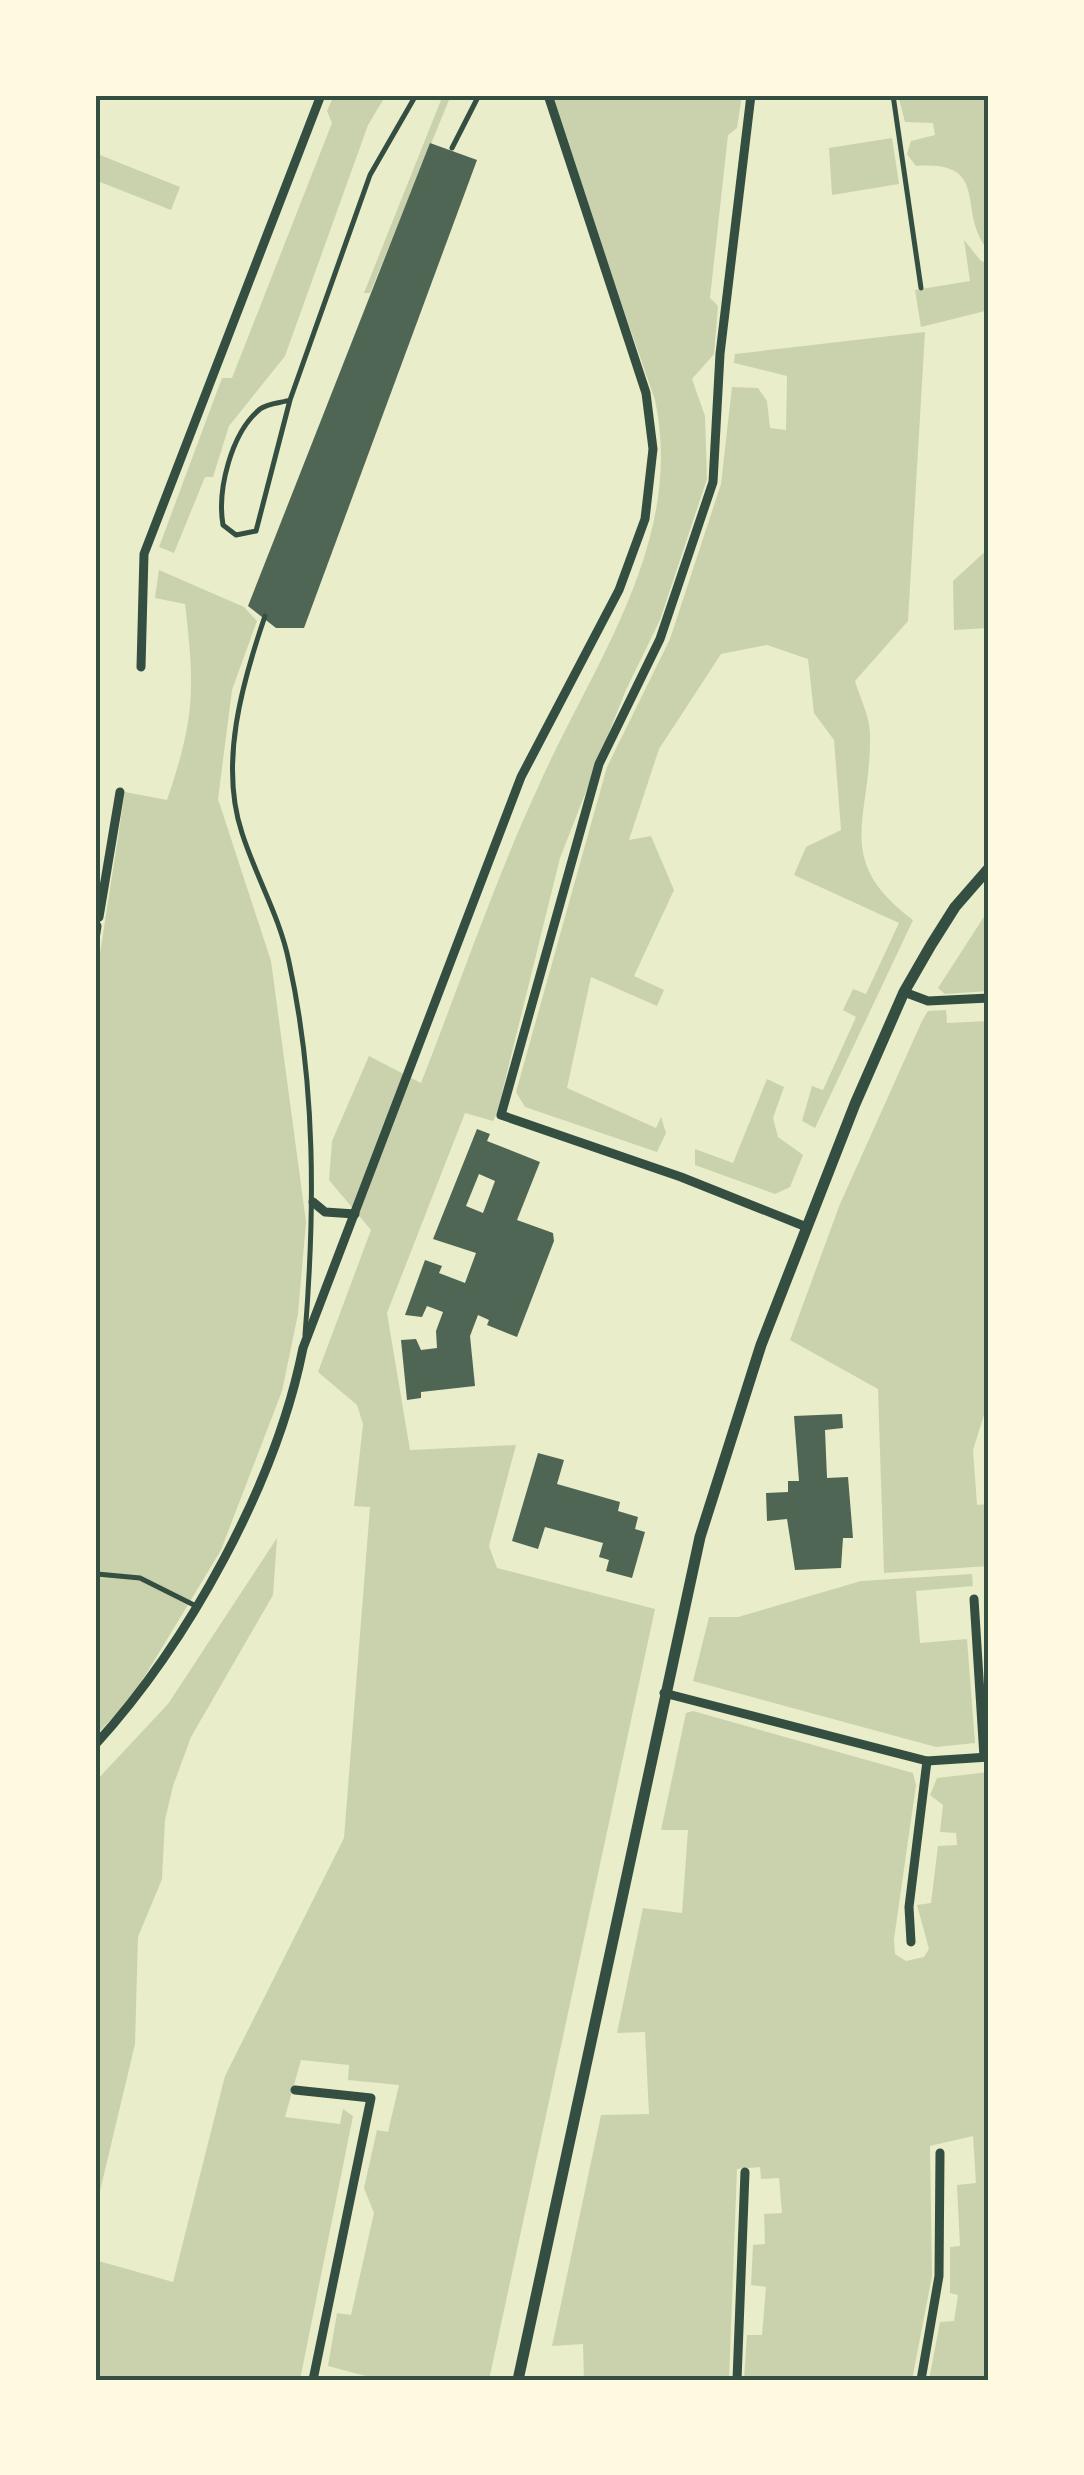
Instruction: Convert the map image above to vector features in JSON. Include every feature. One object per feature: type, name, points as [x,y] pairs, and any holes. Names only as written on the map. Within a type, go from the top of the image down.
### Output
[{"type":"street","points":[[141,668],[144,554],[321,95]]},
{"type":"street","points":[[95,1745],[136,1700],[194,1605],[280,1444],[304,1348],[522,777],[619,590],[644,518],[652,450],[646,393],[548,95]]},
{"type":"street","points":[[750,95],[720,354],[713,482],[660,639],[599,764],[501,1116],[682,1177],[804,1226]]},
{"type":"street","points":[[95,939],[120,792]]},
{"type":"street","points":[[518,2380],[700,1537],[804,1226],[904,992],[955,906],[989,868]]},
{"type":"street","points":[[904,992],[928,1001],[989,998]]},
{"type":"street","points":[[312,1202],[325,1212],[354,1214]]},
{"type":"street","points":[[664,1692],[927,1761],[987,1757],[974,1599]]},
{"type":"street","points":[[911,1942],[909,1907],[927,1761]]},
{"type":"street","points":[[295,2090],[370,2098],[313,2380]]},
{"type":"street","points":[[921,2380],[940,2261],[940,2153]]},
{"type":"street","points":[[736,2380],[744,2172]]},
{"type":"lane","points":[[290,400],[262,407],[243,430],[218,499],[223,525],[236,535],[256,531],[290,400],[370,175],[416,95]]},
{"type":"lane","points":[[452,148],[479,95]]},
{"type":"lane","points":[[893,95],[921,288]]},
{"type":"lane","points":[[266,616],[235,731],[234,794],[242,833],[289,961],[302,1036],[312,1202],[304,1348]]},
{"type":"lane","points":[[98,1574],[140,1578],[194,1605]]},
{"type":"green space","points":[[334,95],[386,95],[368,125],[285,356],[229,426],[213,477],[205,477],[174,553],[159,547],[222,378],[232,378],[332,123],[327,111]]},
{"type":"green space","points":[[443,95],[451,95],[370,293],[364,293]]},
{"type":"green space","points":[[549,95],[742,95],[737,128],[728,135],[710,298],[718,306],[714,354],[692,379],[705,416],[707,479],[660,620],[625,692],[560,858],[497,1113],[493,1121],[465,1113],[387,1313],[410,1450],[516,1445],[489,1546],[497,1568],[655,1609],[489,2380],[381,2380],[328,2366],[337,2313],[351,2315],[374,2213],[364,2188],[377,2130],[388,2132],[399,2085],[348,2080],[349,2065],[301,2060],[285,2117],[340,2124],[343,2109],[353,2116],[300,2380],[95,2380],[95,2260],[173,2282],[225,2076],[344,1838],[370,1507],[354,1506],[363,1424],[357,1405],[318,1372],[371,1230],[329,1180],[332,1141],[369,1056],[421,1083],[523,822],[629,599],[646,551],[657,502],[661,452],[655,400]]},
{"type":"green space","points":[[898,95],[989,95],[989,251],[979,236],[964,180],[955,171],[940,166],[916,166],[907,154],[911,141],[935,135],[933,123],[905,122]]},
{"type":"green space","points":[[892,138],[899,184],[832,195],[829,148]]},
{"type":"green space","points":[[95,153],[180,187],[171,210],[95,180]]},
{"type":"green space","points":[[964,240],[981,261],[989,263],[989,310],[921,327],[915,290],[970,281]]},
{"type":"green space","points":[[925,332],[908,621],[855,681],[870,734],[861,836],[864,856],[872,877],[888,898],[913,920],[815,1128],[802,1121],[812,1086],[823,1090],[856,1017],[843,1010],[853,989],[866,994],[899,923],[794,875],[806,847],[841,830],[834,740],[814,713],[808,659],[767,645],[721,654],[659,749],[629,840],[651,836],[674,890],[634,976],[664,990],[657,1006],[591,977],[567,1088],[656,1128],[661,1117],[666,1133],[657,1152],[525,1107],[516,1092],[607,767],[670,639],[721,484],[732,387],[758,388],[767,401],[770,428],[786,430],[787,376],[734,363],[735,354]]},
{"type":"green space","points":[[989,548],[989,628],[954,630],[953,581]]},
{"type":"green space","points":[[159,570],[244,607],[257,621],[232,690],[218,799],[271,961],[306,1222],[298,1314],[282,1391],[221,1550],[131,1699],[95,1736],[95,986],[125,792],[167,800],[188,724],[191,682],[185,604],[155,598]]},
{"type":"green space","points":[[989,909],[989,991],[945,994],[938,988]]},
{"type":"green space","points":[[946,1010],[947,1023],[989,1021],[989,1399],[973,1450],[977,1505],[989,1504],[989,1566],[884,1573],[878,1389],[790,1340],[840,1204],[922,1021],[928,1011]]},
{"type":"green space","points":[[767,1079],[784,1087],[773,1118],[778,1137],[803,1155],[790,1187],[775,1194],[695,1165],[695,1149],[733,1163]]},
{"type":"green space","points":[[277,1538],[273,1595],[191,1737],[173,1786],[165,1820],[162,1879],[138,1937],[135,2044],[95,2212],[95,1942],[100,1894],[95,1882],[95,1782],[168,1704]]},
{"type":"green space","points":[[972,1574],[973,1586],[916,1591],[920,1643],[967,1639],[975,1743],[936,1747],[693,1681],[709,1617],[738,1617],[861,1581]]},
{"type":"green space","points":[[693,1711],[913,1773],[916,1785],[894,1939],[895,1954],[906,1961],[924,1957],[929,1949],[917,1905],[931,1903],[938,1846],[957,1845],[956,1833],[940,1832],[943,1805],[930,1795],[937,1778],[989,1772],[989,2380],[929,2380],[940,2322],[954,2321],[958,2295],[950,2293],[950,2247],[960,2246],[957,2185],[976,2183],[973,2136],[930,2146],[932,2276],[912,2380],[744,2379],[747,2335],[762,2335],[766,2287],[751,2285],[753,2245],[765,2244],[764,2214],[782,2213],[779,2178],[761,2179],[760,2167],[737,2169],[729,2380],[584,2380],[583,2344],[552,2346],[601,2115],[649,2114],[645,2032],[617,2033],[643,1908],[682,1913],[688,1830],[661,1830],[686,1713]]},
{"type":"building","points":[[430,143],[477,160],[304,628],[276,628],[248,606]]},
{"type":"building","points":[[477,1129],[490,1134],[487,1141],[540,1162],[517,1220],[553,1233],[554,1241],[517,1337],[487,1325],[489,1320],[478,1315],[470,1336],[475,1386],[421,1392],[421,1398],[407,1400],[401,1340],[416,1339],[421,1350],[437,1348],[436,1331],[443,1312],[427,1306],[422,1317],[405,1315],[425,1260],[442,1266],[439,1273],[465,1283],[476,1253],[433,1239]],"holes":[[[479,1174],[495,1181],[483,1213],[466,1206]]]},
{"type":"building","points":[[842,1414],[843,1428],[825,1430],[827,1478],[848,1477],[853,1538],[843,1538],[841,1568],[795,1570],[787,1519],[767,1521],[766,1493],[788,1492],[788,1481],[799,1481],[794,1416]]},
{"type":"building","points":[[538,1453],[564,1460],[557,1484],[620,1502],[618,1511],[638,1517],[635,1529],[645,1532],[632,1578],[606,1571],[609,1560],[599,1557],[603,1543],[545,1527],[538,1549],[512,1541]]}]
